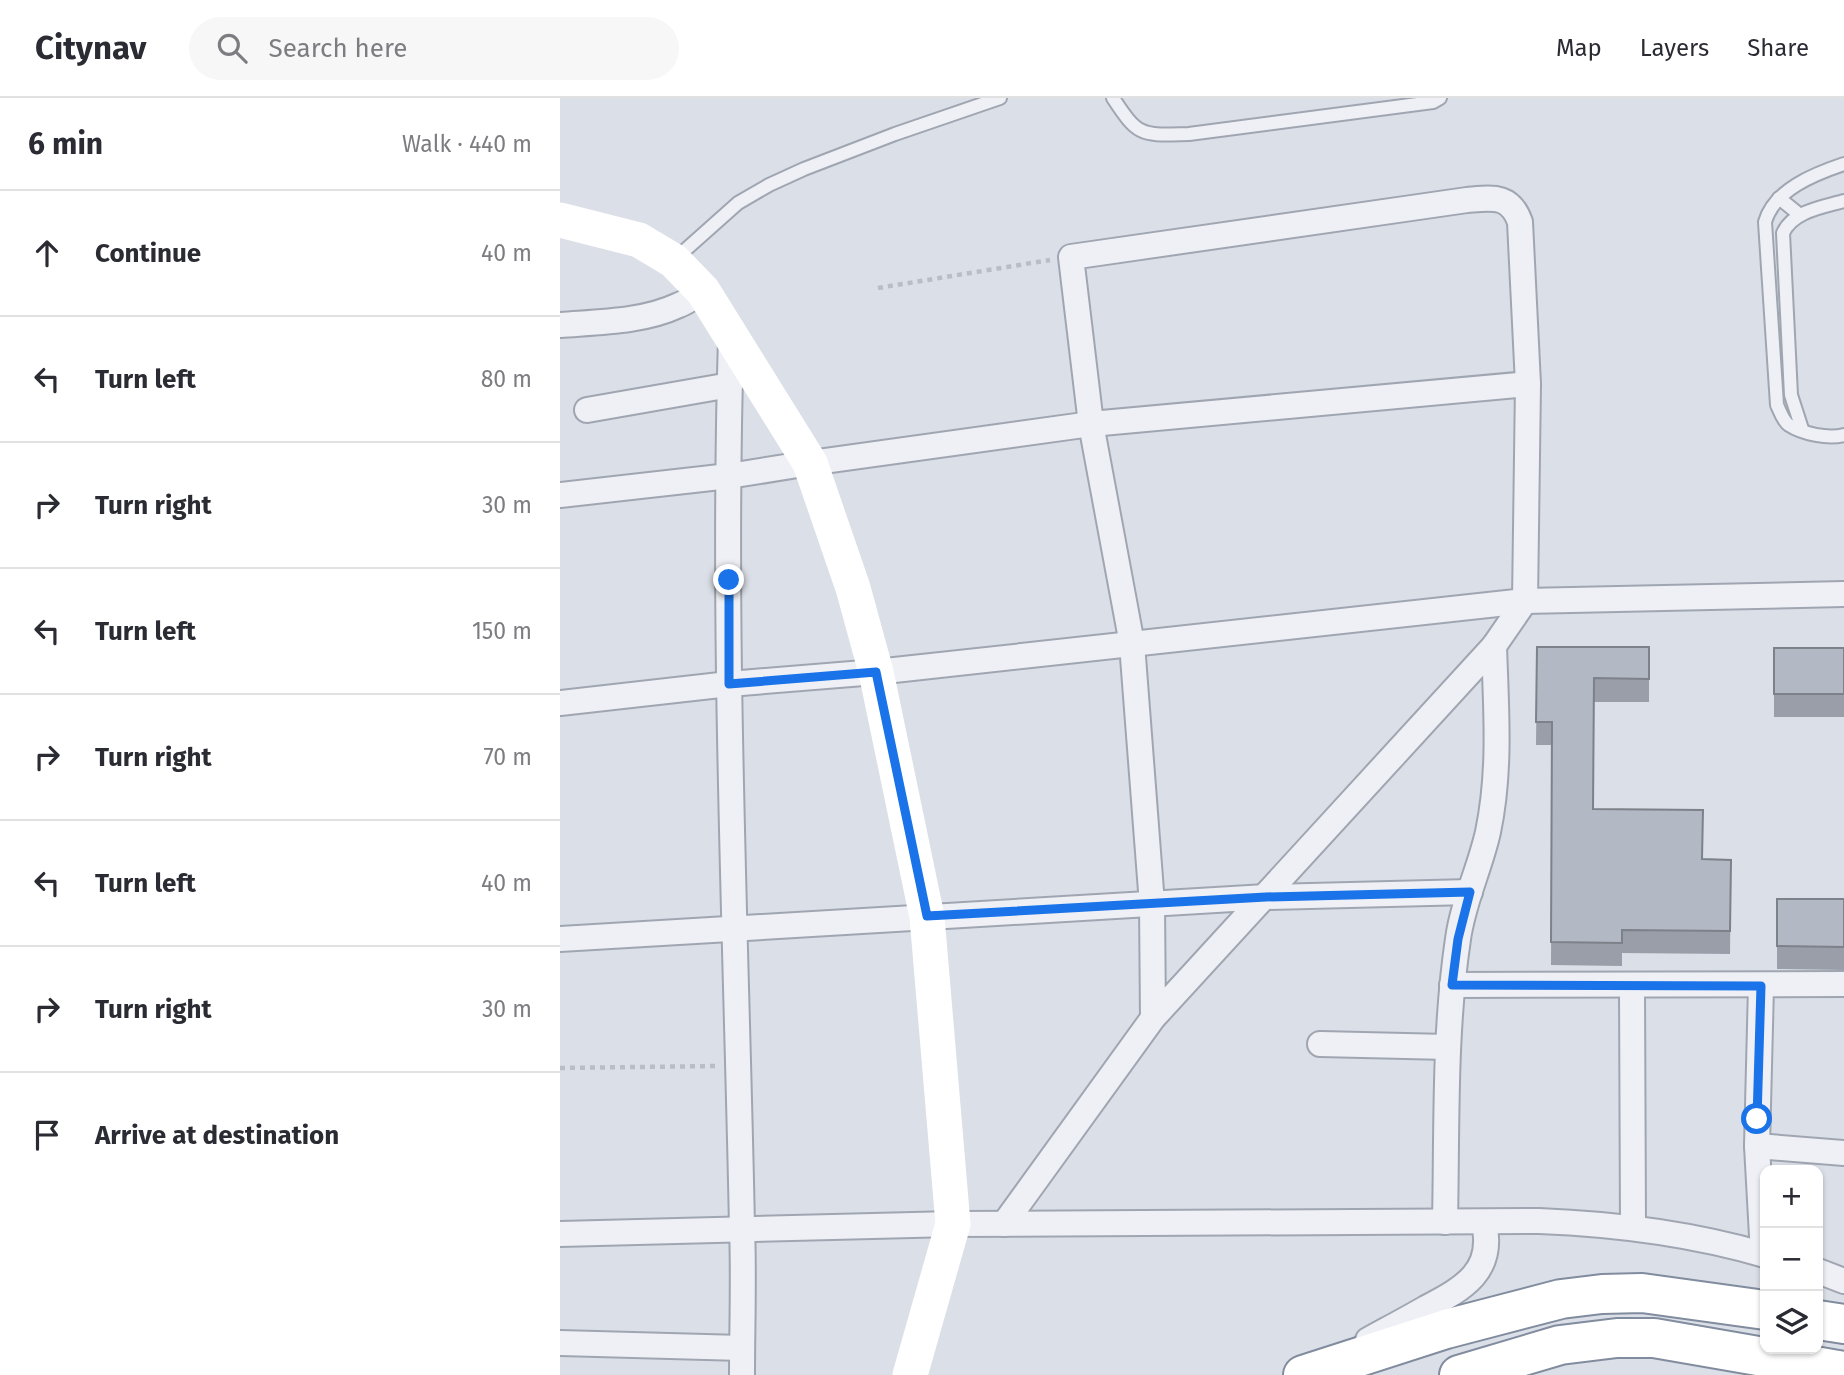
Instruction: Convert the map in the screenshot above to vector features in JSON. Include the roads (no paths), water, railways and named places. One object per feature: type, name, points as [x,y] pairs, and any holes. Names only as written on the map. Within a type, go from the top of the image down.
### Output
[{"type":"highway","points":[[1304,1375],[1446,1329],[1561,1299],[1642,1293],[1760,1309]]},
{"type":"highway","points":[[1823,1321],[1844,1324]]},
{"type":"highway","points":[[1459,1375],[1560,1345],[1617,1338],[1654,1338],[1844,1371]]},
{"type":"street","points":[[1004,1224],[1153,1018],[1494,646],[1525,601],[1528,384],[1520,222],[1515,209],[1507,203],[1494,198],[1467,200],[1071,257],[1091,424],[1132,644],[1152,904],[1153,1018]]},
{"type":"street","points":[[560,220],[639,240],[674,261],[703,291],[810,463],[853,588],[876,672],[927,916],[953,1224],[910,1375]]},
{"type":"street","points":[[560,325],[646,315],[679,305],[703,291]]},
{"type":"street","points":[[731,338],[729,684],[733,928],[743,1230],[742,1375]]},
{"type":"street","points":[[560,495],[729,476],[1091,424],[1528,384]]},
{"type":"street","points":[[587,410],[730,385]]},
{"type":"street","points":[[560,703],[729,684],[876,672],[1525,601],[1844,594]]},
{"type":"street","points":[[1445,1222],[1448,1048],[1452,985],[1458,939],[1488,832],[1495,781],[1498,753],[1494,646]]},
{"type":"street","points":[[560,939],[1266,897],[1470,892]]},
{"type":"street","points":[[1452,985],[1844,984]]},
{"type":"street","points":[[1632,986],[1633,1227]]},
{"type":"street","points":[[1761,986],[1757,1146],[1762,1228]]},
{"type":"street","points":[[1320,1044],[1448,1048]]},
{"type":"street","points":[[1757,1146],[1844,1153]]},
{"type":"street","points":[[560,1234],[953,1224],[1539,1221],[1633,1227],[1717,1242],[1760,1254]]},
{"type":"street","points":[[1304,1375],[1470,1282],[1483,1263],[1488,1240],[1484,1223]]},
{"type":"street","points":[[1823,1273],[1844,1281]]},
{"type":"street","points":[[560,1343],[742,1348]]},
{"type":"lane","points":[[674,261],[738,203],[769,185],[883,139],[1000,98]]},
{"type":"lane","points":[[1113,98],[1133,126],[1143,132],[1160,134],[1216,130],[1433,102],[1440,98]]},
{"type":"lane","points":[[1844,164],[1807,179],[1779,198],[1768,211],[1765,222],[1777,405],[1788,424],[1812,435],[1835,438],[1844,435]]},
{"type":"lane","points":[[1779,198],[1800,215]]},
{"type":"lane","points":[[1802,429],[1791,395],[1783,233],[1787,225],[1800,215],[1844,201]]}]
